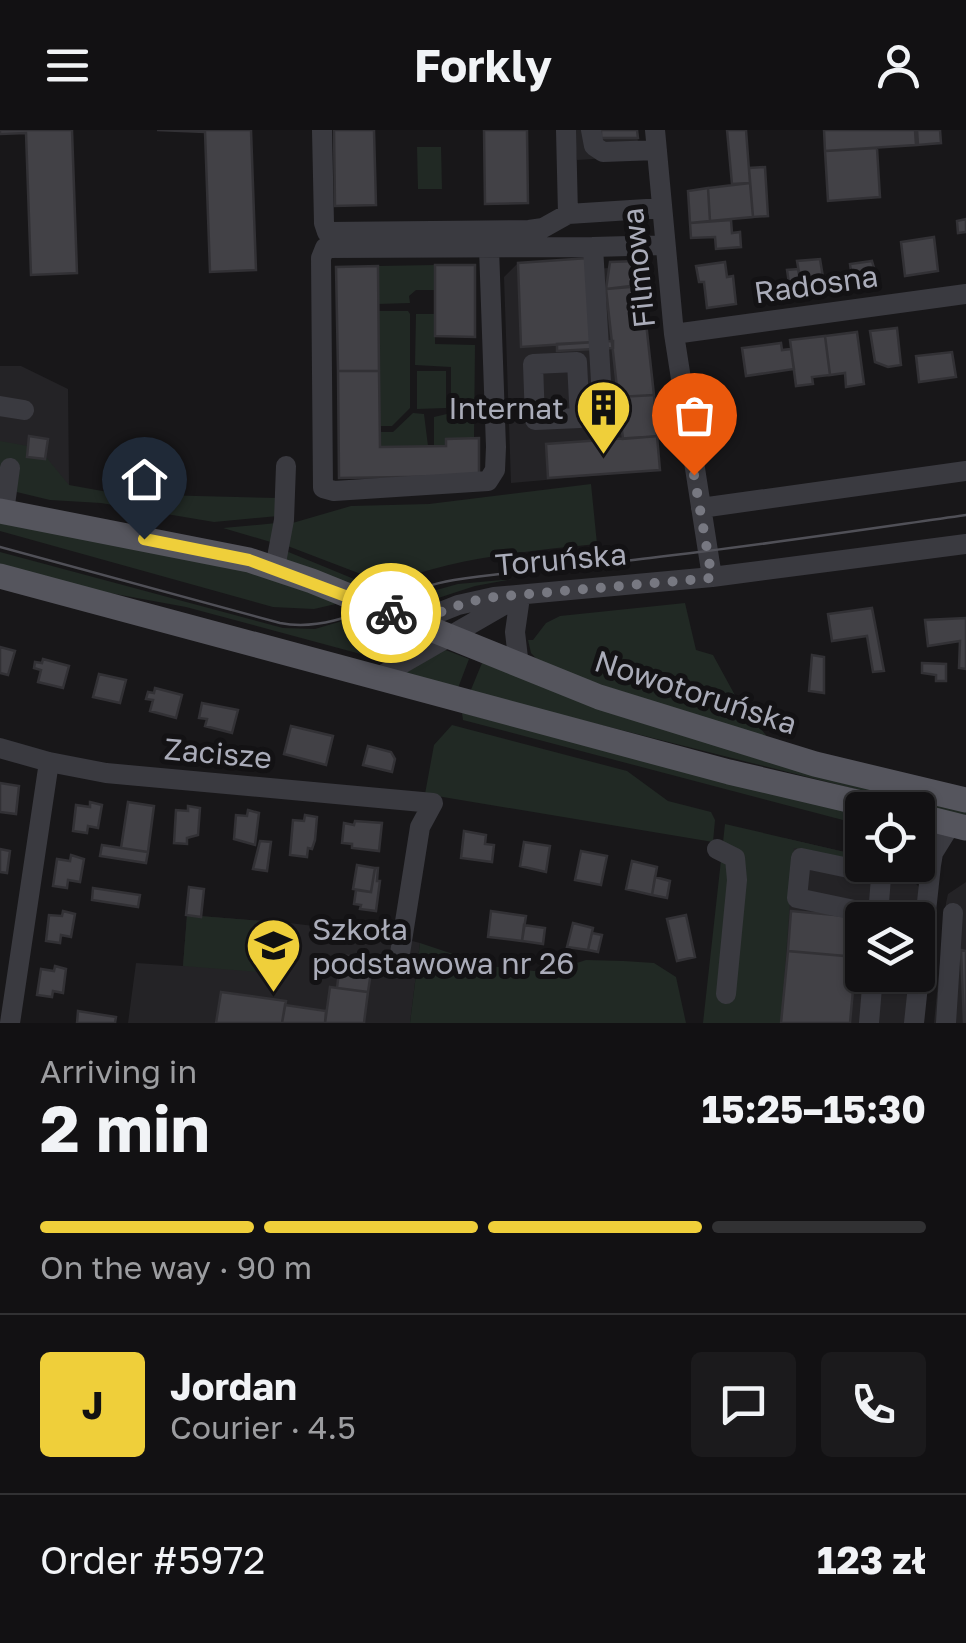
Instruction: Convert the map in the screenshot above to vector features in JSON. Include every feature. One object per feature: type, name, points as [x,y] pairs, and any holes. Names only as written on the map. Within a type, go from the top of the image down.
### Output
[{"type":"main road","points":[[2,512],[202,549],[275,568],[413,622]]},
{"type":"main road","name":"Nowotoruńska","points":[[0,576],[845,800]]},
{"type":"main road","name":"Nowotoruńska","points":[[413,622],[519,667],[741,743],[966,800]]},
{"type":"street","points":[[322,130],[327,232],[529,230],[543,228],[568,214],[662,208]]},
{"type":"street","points":[[566,130],[568,214]]},
{"type":"street","points":[[591,130],[598,150],[656,140]]},
{"type":"street","name":"Filmowa","points":[[656,140],[674,334],[712,578]]},
{"type":"street","points":[[489,248],[496,447],[495,470],[488,481],[334,491],[323,488],[321,258],[325,248],[665,244]]},
{"type":"street","points":[[579,402],[600,400],[602,396],[593,247]]},
{"type":"street","name":"Radosna","points":[[674,334],[966,294]]},
{"type":"street","points":[[0,406],[24,410]]},
{"type":"street","points":[[275,568],[284,520],[286,466]]},
{"type":"street","points":[[2,512],[10,468]]},
{"type":"street","points":[[701,508],[966,471]]},
{"type":"street","name":"Toruńska","points":[[413,622],[468,602],[712,578],[966,544]]},
{"type":"street","points":[[379,677],[498,606],[520,597]]},
{"type":"street","points":[[519,667],[515,632],[520,597]]},
{"type":"street","name":"Zacisze","points":[[0,748],[49,762],[143,776],[433,803],[420,826],[398,966]]},
{"type":"street","points":[[10,1023],[49,762]]},
{"type":"street","points":[[935,844],[958,826]]},
{"type":"street","points":[[717,849],[735,858],[737,880],[726,994]]},
{"type":"street","points":[[845,865],[801,858],[797,898],[845,909]]},
{"type":"street","points":[[935,910],[960,914],[946,1023]]},
{"type":"street","points":[[869,1023],[872,992]]},
{"type":"street","points":[[914,1023],[917,992]]},
{"type":"shaded area","points":[[574,130],[637,130],[639,156],[577,160]]},
{"type":"shaded area","points":[[417,147],[441,147],[442,189],[418,189]]},
{"type":"shaded area","points":[[637,261],[660,470],[511,483],[504,277],[518,263],[590,269],[609,268],[610,262]]},
{"type":"shaded area","points":[[435,265],[435,290],[416,290],[409,296],[410,303],[378,304],[378,266]]},
{"type":"shaded area","points":[[378,311],[410,314],[410,408],[392,426],[380,426]]},
{"type":"shaded area","points":[[416,314],[435,314],[435,344],[475,345],[474,439],[446,439],[446,446],[434,446],[434,417],[451,413],[451,367],[415,365]]},
{"type":"shaded area","points":[[0,366],[21,366],[68,389],[69,485],[0,473]]},
{"type":"shaded area","points":[[417,371],[446,371],[446,408],[417,409]]},
{"type":"shaded area","points":[[413,413],[424,414],[428,446],[380,447],[380,432],[393,432]]},
{"type":"shaded area","points":[[0,441],[28,446],[27,457],[46,457],[69,485],[119,494],[278,498],[278,516],[214,522],[101,503],[50,500],[0,488]]},
{"type":"shaded area","points":[[591,484],[597,544],[464,562],[387,584],[285,545],[289,524],[351,506],[429,504]]},
{"type":"shaded area","points":[[0,523],[251,571],[340,603],[314,609],[273,607],[0,531]]},
{"type":"shaded area","points":[[277,523],[274,543],[223,528]]},
{"type":"shaded area","points":[[286,551],[376,588],[369,591],[286,561]]},
{"type":"shaded area","points":[[0,552],[283,628],[315,629],[366,614],[408,635],[408,650],[393,658],[368,656],[186,607],[104,592],[0,565]]},
{"type":"shaded area","points":[[513,579],[429,601],[411,597],[458,584]]},
{"type":"shaded area","points":[[685,603],[696,650],[713,655],[737,699],[769,739],[543,666],[531,653],[528,640],[560,616]]},
{"type":"shaded area","points":[[443,649],[469,659],[458,688],[404,674]]},
{"type":"shaded area","points":[[482,663],[596,706],[902,792],[867,792],[470,692]]},
{"type":"shaded area","points":[[462,713],[845,811],[845,821],[463,720]]},
{"type":"shaded area","points":[[452,725],[627,771],[668,801],[711,812],[715,820],[713,842],[425,794],[434,745]]},
{"type":"shaded area","points":[[935,801],[966,810],[966,817],[935,809]]},
{"type":"shaded area","points":[[725,824],[845,852],[845,859],[794,848],[781,1023],[703,1023]]},
{"type":"shaded area","points":[[784,838],[845,852],[845,882],[914,882],[919,887],[918,902],[845,902],[845,992],[909,992],[906,1023],[768,1023]]},
{"type":"shaded area","points":[[966,882],[966,1023],[934,1023],[948,894]]},
{"type":"shaded area","name":"Szkoła podstawowa nr 26","points":[[187,915],[389,935],[420,943],[410,1023],[128,1023],[136,963],[183,966]]},
{"type":"shaded area","points":[[187,915],[289,923],[286,974],[183,966]]},
{"type":"shaded area","points":[[420,943],[489,966],[534,971],[558,969],[586,960],[654,963],[676,977],[686,1023],[410,1023]]},
{"type":"building","points":[[0,130],[72,130],[77,273],[31,275],[26,133],[0,134]]},
{"type":"building","points":[[157,130],[251,130],[256,270],[210,272],[205,132]]},
{"type":"building","points":[[334,130],[374,130],[376,205],[335,206]]},
{"type":"building","points":[[484,130],[527,130],[528,203],[485,204]]},
{"type":"building","points":[[601,130],[637,130],[638,138],[601,138]]},
{"type":"building","points":[[727,130],[746,130],[750,183],[732,184]]},
{"type":"building","points":[[824,130],[915,130],[916,145],[825,151]]},
{"type":"building","points":[[917,130],[940,130],[941,143],[918,145]]},
{"type":"building","points":[[877,148],[880,197],[828,201],[825,151]]},
{"type":"building","points":[[765,167],[768,216],[753,217],[749,168]]},
{"type":"building","points":[[750,183],[753,217],[710,221],[708,188]]},
{"type":"building","points":[[708,188],[710,221],[690,223],[688,191]]},
{"type":"building","points":[[966,219],[966,232],[958,233],[957,221]]},
{"type":"building","points":[[731,220],[732,233],[740,232],[741,247],[716,249],[715,237],[691,238],[690,223]]},
{"type":"building","points":[[934,237],[938,271],[905,276],[901,242]]},
{"type":"building","points":[[588,258],[594,342],[521,347],[518,263]]},
{"type":"building","points":[[820,259],[823,277],[832,276],[834,291],[825,293],[824,287],[819,288],[820,293],[803,296],[797,261]]},
{"type":"building","points":[[637,261],[639,285],[606,289],[610,262]]},
{"type":"building","points":[[872,261],[879,285],[853,286],[850,264]]},
{"type":"building","points":[[725,262],[727,277],[733,276],[736,304],[707,308],[704,282],[699,282],[696,266]]},
{"type":"building","points":[[435,265],[475,265],[475,337],[435,336]]},
{"type":"building","points":[[378,266],[379,371],[338,371],[336,267]]},
{"type":"building","points":[[798,269],[803,296],[791,297],[787,270]]},
{"type":"building","points":[[642,286],[654,395],[618,397],[606,289]]},
{"type":"building","points":[[897,328],[901,365],[888,367],[875,362],[870,331]]},
{"type":"building","points":[[857,332],[864,384],[846,387],[845,373],[830,375],[825,336]]},
{"type":"building","points":[[825,336],[830,375],[812,377],[813,384],[796,386],[790,340]]},
{"type":"building","points":[[613,341],[613,348],[557,351],[557,344]]},
{"type":"building","points":[[781,343],[782,350],[791,349],[794,369],[746,376],[742,348]]},
{"type":"building","points":[[952,352],[956,377],[919,382],[916,356]]},
{"type":"building","points":[[338,371],[379,371],[380,447],[446,446],[446,439],[479,438],[479,476],[339,478]]},
{"type":"building","points":[[654,395],[657,436],[623,439],[618,397]]},
{"type":"building","points":[[29,436],[48,439],[45,459],[27,457]]},
{"type":"building","name":"Internat","points":[[657,436],[660,470],[548,478],[546,444]]},
{"type":"building","points":[[872,608],[884,671],[873,672],[867,636],[832,641],[828,614]]},
{"type":"building","points":[[966,618],[966,669],[959,668],[960,641],[928,646],[925,620]]},
{"type":"building","points":[[0,647],[15,651],[8,675],[0,673]]},
{"type":"building","points":[[812,655],[824,657],[824,693],[809,691]]},
{"type":"building","points":[[43,659],[69,666],[63,688],[38,682],[41,670],[34,668],[35,662],[42,663]]},
{"type":"building","points":[[922,663],[946,664],[946,681],[936,681],[936,675],[922,673]]},
{"type":"building","points":[[99,674],[126,680],[120,703],[93,697]]},
{"type":"building","points":[[155,688],[182,695],[176,718],[150,711],[153,700],[146,699]]},
{"type":"building","points":[[202,703],[238,710],[232,733],[205,726],[207,719],[199,718]]},
{"type":"building","points":[[291,726],[333,736],[326,765],[284,754]]},
{"type":"building","points":[[368,746],[391,752],[395,759],[392,772],[363,765]]},
{"type":"building","points":[[0,783],[19,786],[16,814],[0,812]]},
{"type":"building","points":[[90,802],[102,805],[98,828],[88,826],[87,833],[73,831],[76,805],[90,807]]},
{"type":"building","points":[[128,802],[154,806],[148,852],[121,848]]},
{"type":"building","points":[[188,806],[200,808],[198,835],[187,838],[187,844],[174,843],[176,810],[188,811]]},
{"type":"building","points":[[248,810],[259,813],[255,845],[234,839],[236,815],[247,816]]},
{"type":"building","points":[[305,815],[317,817],[312,849],[308,848],[307,857],[290,855],[293,820],[304,821]]},
{"type":"building","points":[[355,821],[382,823],[379,851],[342,843],[344,823],[354,825]]},
{"type":"building","points":[[464,831],[486,835],[485,844],[494,845],[492,862],[461,858]]},
{"type":"building","points":[[260,841],[271,842],[267,871],[253,869]]},
{"type":"building","points":[[524,842],[550,846],[546,872],[520,866]]},
{"type":"building","points":[[102,845],[148,852],[146,863],[100,856]]},
{"type":"building","points":[[0,849],[10,851],[7,873],[0,872]]},
{"type":"building","points":[[581,851],[607,856],[601,885],[575,880]]},
{"type":"building","points":[[71,855],[84,859],[80,882],[68,880],[67,888],[53,886],[57,859],[70,861]]},
{"type":"building","points":[[632,861],[657,867],[652,895],[626,889]]},
{"type":"building","points":[[357,865],[375,868],[371,892],[353,889]]},
{"type":"building","points":[[375,868],[380,881],[376,911],[360,909],[361,905],[354,904],[356,890],[371,892]]},
{"type":"building","points":[[655,877],[670,881],[667,898],[652,895]]},
{"type":"building","points":[[189,887],[204,889],[201,917],[186,915]]},
{"type":"building","points":[[93,888],[140,895],[138,907],[92,900]]},
{"type":"building","points":[[63,911],[75,914],[71,937],[61,935],[60,943],[46,941],[49,915],[62,916]]},
{"type":"building","points":[[491,911],[526,916],[522,941],[488,937]]},
{"type":"building","points":[[791,911],[845,916],[845,956],[788,951]]},
{"type":"building","points":[[686,915],[695,957],[677,961],[667,919]]},
{"type":"building","points":[[573,923],[593,928],[588,950],[567,947]]},
{"type":"building","points":[[524,925],[545,928],[543,944],[522,941]]},
{"type":"building","points":[[592,933],[602,935],[598,952],[588,950]]},
{"type":"building","points":[[961,950],[966,951],[966,1023],[964,1023]]},
{"type":"building","points":[[788,951],[845,956],[845,992],[853,992],[850,1023],[781,1023]]},
{"type":"building","points":[[341,955],[373,959],[368,992],[337,988]]},
{"type":"building","points":[[55,966],[66,969],[63,993],[53,991],[52,997],[37,995],[41,969],[54,971]]},
{"type":"building","points":[[330,987],[368,992],[364,1023],[325,1023]]},
{"type":"building","points":[[221,992],[286,1001],[282,1023],[216,1023]]},
{"type":"building","points":[[285,1005],[326,1011],[325,1023],[282,1023]]},
{"type":"building","points":[[78,1011],[116,1017],[115,1023],[77,1023]]},
{"type":"tram line","points":[[0,547],[280,623],[303,625],[346,617],[454,580],[966,515]]},
{"type":"way so far","points":[[391,613],[413,622],[494,597],[712,578],[694,475]]},
{"type":"place","name":"Internat","points":[[603,457]]},
{"type":"place","name":"Szkoła podstawowa nr 26","points":[[273,995]]},
{"type":"route","points":[[144,539],[249,560],[391,613]]}]
